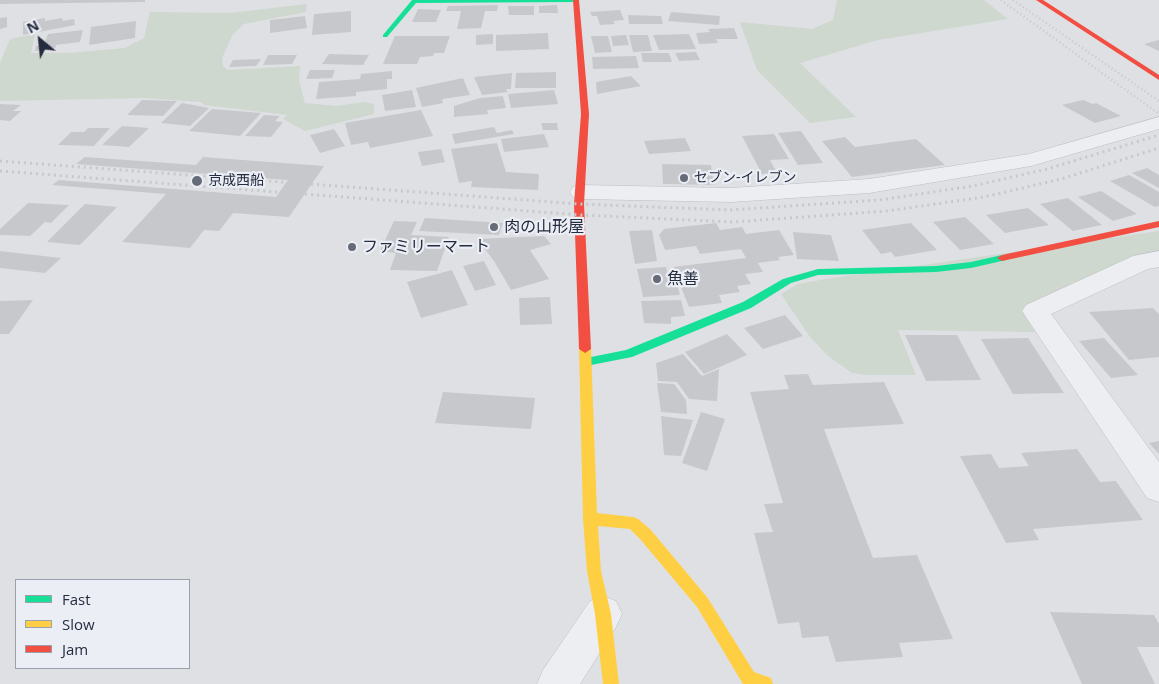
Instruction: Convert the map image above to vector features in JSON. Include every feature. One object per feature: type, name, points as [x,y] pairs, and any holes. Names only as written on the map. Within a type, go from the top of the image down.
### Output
[{"type":"street","points":[[385,36],[414,1],[576,0],[585,114],[579,204],[590,519],[594,571],[603,614],[611,684]]},
{"type":"street","points":[[1039,0],[1159,78]]},
{"type":"street","points":[[581,192],[731,195],[869,186],[1031,160],[1159,123]]},
{"type":"street","points":[[586,362],[636,351],[747,305],[787,281],[818,272],[936,269],[971,265],[1159,224]]},
{"type":"street","points":[[1159,259],[1142,262],[1035,311],[1159,488]]},
{"type":"street","points":[[590,519],[633,523],[645,534],[702,602],[749,679],[765,684]]},
{"type":"street","points":[[557,684],[603,614]]},
{"type":"shaded area","points":[[837,0],[984,0],[1008,19],[878,40],[800,63],[856,117],[810,123],[757,70],[740,22],[812,29],[833,20]]},
{"type":"shaded area","points":[[307,4],[306,12],[244,24],[233,34],[222,58],[223,66],[228,70],[300,66],[299,80],[305,103],[336,106],[364,102],[374,104],[374,114],[305,131],[283,119],[287,115],[204,105],[201,102],[145,98],[0,101],[0,63],[10,39],[35,34],[31,53],[69,53],[125,48],[144,38],[150,12],[230,13]]},
{"type":"shaded area","points":[[1159,231],[1159,252],[1026,317],[1035,332],[898,330],[916,375],[866,375],[852,373],[828,356],[810,337],[781,294],[798,284],[826,279]]},
{"type":"building","points":[[0,0],[145,0],[145,2],[0,4]]},
{"type":"building","points":[[498,5],[497,11],[485,11],[481,28],[457,29],[461,11],[446,11],[448,6]]},
{"type":"building","points":[[557,5],[558,13],[539,13],[539,6]]},
{"type":"building","points":[[508,6],[534,6],[534,15],[509,15]]},
{"type":"building","points":[[418,9],[441,10],[436,22],[412,22]]},
{"type":"building","points":[[620,10],[624,20],[613,21],[615,24],[600,25],[597,16],[592,16],[590,12]]},
{"type":"building","points":[[351,11],[351,32],[312,35],[314,14]]},
{"type":"building","points":[[671,12],[720,16],[719,25],[668,21]]},
{"type":"building","points":[[628,15],[661,16],[663,24],[629,24]]},
{"type":"building","points":[[305,16],[307,28],[270,33],[270,20]]},
{"type":"building","points":[[7,17],[7,27],[0,29],[0,18]]},
{"type":"building","points":[[45,18],[45,21],[62,18],[63,21],[74,19],[75,25],[23,35],[23,22]]},
{"type":"building","points":[[136,21],[135,38],[89,45],[91,27]]},
{"type":"building","points":[[734,28],[738,39],[716,39],[718,43],[699,44],[696,33],[710,32],[708,29]]},
{"type":"building","points":[[83,30],[80,42],[56,45],[55,48],[35,51],[36,46],[44,45],[48,34]]},
{"type":"building","points":[[548,33],[549,49],[496,51],[496,35]]},
{"type":"building","points":[[493,34],[493,44],[476,45],[476,35]]},
{"type":"building","points":[[689,34],[696,49],[659,50],[653,35]]},
{"type":"building","points":[[626,35],[629,45],[613,46],[611,36]]},
{"type":"building","points":[[629,35],[648,35],[652,51],[633,52]]},
{"type":"building","points":[[395,36],[450,36],[444,53],[434,53],[433,56],[420,57],[417,64],[383,64]]},
{"type":"building","points":[[591,36],[608,36],[612,52],[595,53]]},
{"type":"building","points":[[1159,40],[1159,51],[1144,44]]},
{"type":"building","points":[[696,52],[700,60],[679,61],[675,53]]},
{"type":"building","points":[[641,53],[669,53],[672,62],[643,62]]},
{"type":"building","points":[[329,54],[369,55],[363,65],[322,64]]},
{"type":"building","points":[[268,55],[297,55],[292,64],[263,65]]},
{"type":"building","points":[[636,56],[639,68],[593,69],[592,57]]},
{"type":"building","points":[[261,59],[256,66],[229,67],[233,60]]},
{"type":"building","points":[[310,70],[335,70],[332,78],[306,79]]},
{"type":"building","points":[[392,71],[392,79],[387,79],[387,89],[356,92],[356,96],[316,99],[319,82],[360,79],[361,74]]},
{"type":"building","points":[[556,72],[556,88],[515,88],[516,73]]},
{"type":"building","points":[[512,73],[511,89],[506,89],[508,92],[482,95],[474,77]]},
{"type":"building","points":[[631,76],[641,86],[597,94],[596,82]]},
{"type":"building","points":[[463,78],[470,95],[442,99],[443,103],[422,107],[416,88]]},
{"type":"building","points":[[412,90],[416,107],[385,111],[382,95]]},
{"type":"building","points":[[554,90],[558,104],[511,108],[508,94]]},
{"type":"building","points":[[503,96],[506,108],[487,110],[488,114],[454,117],[454,106],[480,98]]},
{"type":"building","points":[[142,100],[177,101],[163,116],[127,115]]},
{"type":"building","points":[[1083,100],[1093,104],[1096,103],[1121,116],[1095,123],[1062,105]]},
{"type":"building","points":[[182,103],[209,108],[190,126],[161,123]]},
{"type":"building","points":[[0,104],[21,105],[13,111],[21,111],[10,121],[0,120]]},
{"type":"building","points":[[212,109],[261,113],[240,136],[189,131]]},
{"type":"building","points":[[421,110],[433,136],[370,148],[368,142],[351,145],[345,123]]},
{"type":"building","points":[[264,115],[280,116],[275,121],[283,122],[271,137],[245,136]]},
{"type":"building","points":[[541,123],[557,123],[558,130],[543,130]]},
{"type":"building","points":[[122,126],[149,128],[129,147],[102,145]]},
{"type":"building","points":[[494,127],[497,133],[512,130],[514,134],[455,144],[452,134]]},
{"type":"building","points":[[88,128],[110,128],[94,146],[58,145],[71,132],[84,132]]},
{"type":"building","points":[[334,129],[345,146],[320,153],[310,135]]},
{"type":"building","points":[[801,131],[823,163],[798,165],[778,133]]},
{"type":"building","points":[[544,134],[549,147],[504,152],[501,139]]},
{"type":"building","points":[[774,134],[789,159],[770,160],[777,173],[762,174],[742,136]]},
{"type":"building","points":[[845,137],[855,147],[916,139],[945,165],[852,177],[822,141]]},
{"type":"building","points":[[685,138],[691,151],[649,154],[644,141]]},
{"type":"building","points":[[497,143],[506,172],[539,174],[538,190],[471,187],[472,181],[459,183],[451,149]]},
{"type":"building","points":[[441,149],[445,162],[422,166],[418,152]]},
{"type":"building","points":[[85,157],[196,165],[203,157],[324,166],[289,217],[233,213],[219,231],[204,230],[190,248],[122,242],[166,194],[52,185],[59,180],[276,197],[288,180],[76,164]]},
{"type":"building","points":[[662,164],[711,165],[714,185],[663,184]]},
{"type":"building","points":[[1147,168],[1159,175],[1159,188],[1132,173]]},
{"type":"building","points":[[1129,175],[1159,192],[1159,206],[1155,207],[1110,181]]},
{"type":"building","points":[[1101,191],[1137,214],[1113,221],[1078,197]]},
{"type":"building","points":[[1068,198],[1102,225],[1073,231],[1040,204]]},
{"type":"building","points":[[28,203],[69,205],[51,223],[45,222],[30,236],[0,235],[0,229]]},
{"type":"building","points":[[85,204],[117,207],[80,245],[47,242]]},
{"type":"building","points":[[1028,208],[1049,225],[1005,233],[986,215]]},
{"type":"building","points":[[965,217],[994,244],[960,250],[933,222]]},
{"type":"building","points":[[425,218],[503,223],[499,235],[419,231]]},
{"type":"building","points":[[394,221],[417,222],[411,235],[449,237],[437,271],[390,270],[396,253],[380,251]]},
{"type":"building","points":[[716,223],[720,230],[742,227],[746,234],[779,230],[794,255],[778,257],[780,260],[758,263],[763,272],[745,274],[751,284],[737,286],[740,292],[719,295],[722,303],[689,307],[673,267],[746,258],[741,249],[700,254],[696,246],[665,250],[659,235],[664,229]]},
{"type":"building","points":[[911,223],[937,250],[895,257],[891,252],[881,254],[862,230]]},
{"type":"building","points":[[652,230],[657,261],[635,264],[629,231]]},
{"type":"building","points":[[793,232],[831,235],[839,261],[797,259]]},
{"type":"building","points":[[544,236],[551,244],[530,250],[549,279],[511,290],[494,261],[477,239]]},
{"type":"building","points":[[0,251],[61,258],[45,273],[0,268]]},
{"type":"building","points":[[484,261],[496,285],[475,291],[463,266]]},
{"type":"building","points":[[666,267],[670,285],[677,284],[680,295],[643,297],[637,269]]},
{"type":"building","points":[[452,270],[468,305],[421,318],[407,282]]},
{"type":"building","points":[[550,297],[552,324],[520,325],[519,298]]},
{"type":"building","points":[[33,300],[9,334],[0,334],[0,301]]},
{"type":"building","points":[[681,300],[685,316],[671,317],[671,324],[644,323],[641,301]]},
{"type":"building","points":[[1153,308],[1159,314],[1159,357],[1129,360],[1089,312]]},
{"type":"building","points":[[785,315],[803,336],[763,349],[744,328]]},
{"type":"building","points":[[727,334],[747,355],[704,374],[685,352]]},
{"type":"building","points":[[905,335],[957,335],[981,380],[926,381]]},
{"type":"building","points":[[1028,338],[1064,393],[1013,394],[981,339]]},
{"type":"building","points":[[1104,338],[1138,375],[1111,378],[1079,341]]},
{"type":"building","points":[[683,354],[702,376],[719,369],[717,401],[689,399],[677,382],[658,381],[656,363]]},
{"type":"building","points":[[808,374],[813,385],[884,382],[904,424],[824,429],[873,558],[917,555],[953,639],[899,643],[903,657],[836,662],[828,636],[802,638],[799,622],[778,624],[754,533],[773,532],[764,504],[783,503],[750,392],[789,389],[784,375]]},
{"type":"building","points":[[657,383],[674,384],[686,400],[687,414],[661,412]]},
{"type":"building","points":[[443,392],[535,398],[531,429],[435,423]]},
{"type":"building","points":[[701,412],[725,419],[707,471],[682,463]]},
{"type":"building","points":[[661,416],[693,420],[681,456],[664,455]]},
{"type":"building","points":[[1159,441],[1159,454],[1149,443]]},
{"type":"building","points":[[1077,449],[1100,482],[1116,481],[1143,520],[1033,529],[1039,540],[1006,543],[960,456],[991,454],[999,468],[1029,466],[1021,453]]},
{"type":"building","points":[[1050,612],[1154,615],[1159,624],[1159,647],[1137,647],[1155,684],[1082,684]]},
{"type":"railway","points":[[1001,0],[1159,114]]},
{"type":"railway","points":[[1013,0],[1159,101]]},
{"type":"railway","points":[[0,161],[579,204],[730,210],[879,200],[973,186],[1047,169],[1159,135]]},
{"type":"railway","points":[[0,171],[581,215],[733,222],[887,211],[984,197],[1061,179],[1159,148]]},
{"type":"traffic: fast","points":[[385,36],[414,1],[576,0]]},
{"type":"traffic: fast","points":[[586,362],[628,354],[747,305],[787,281],[818,272],[936,269],[971,265],[1002,258]]},
{"type":"traffic: slow","points":[[585,349],[590,519],[594,571],[603,614],[611,684]]},
{"type":"traffic: slow","points":[[590,519],[633,523],[645,534],[702,602],[749,679],[765,684]]},
{"type":"traffic: jam","points":[[576,0],[585,114],[579,204],[585,349]]},
{"type":"traffic: jam","points":[[1039,0],[1159,78]]},
{"type":"traffic: jam","points":[[1002,258],[1159,224]]},
{"type":"place","name":"セブン-イレブン","points":[[684,178]]},
{"type":"place","name":"京成西船","points":[[197,181]]},
{"type":"place","name":"肉の山形屋","points":[[494,227]]},
{"type":"place","name":"ファミリーマート","points":[[352,247]]},
{"type":"place","name":"魚善","points":[[657,279]]}]
